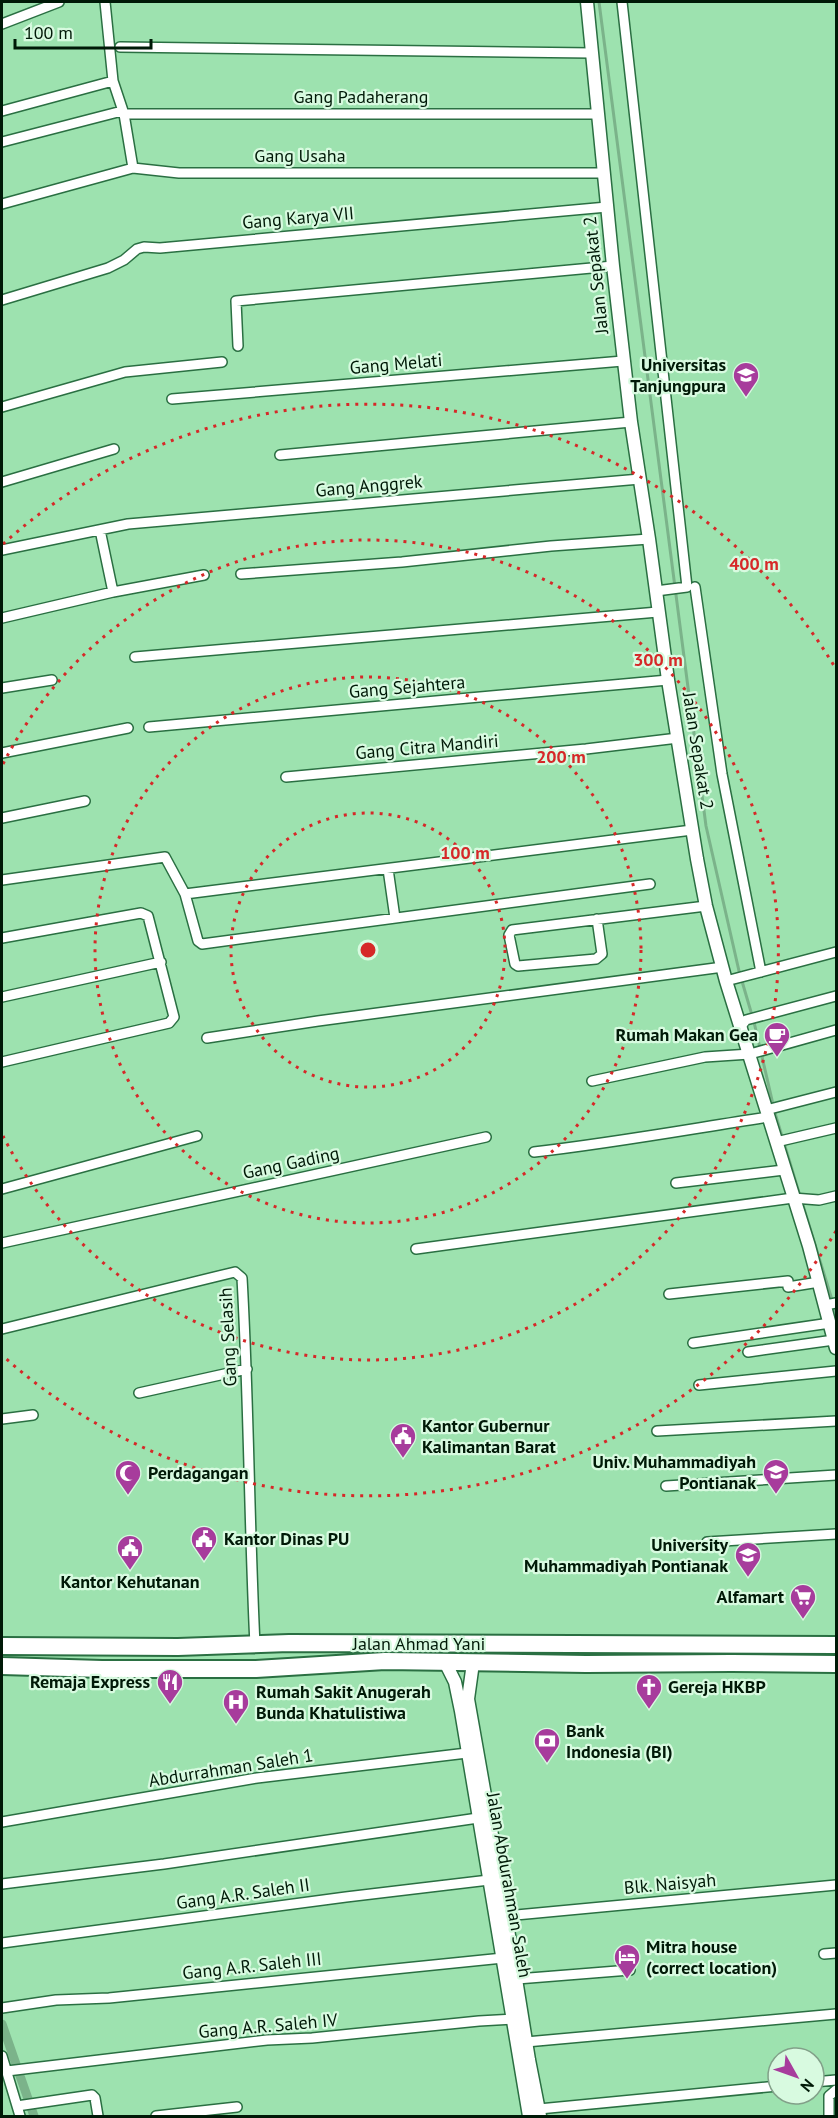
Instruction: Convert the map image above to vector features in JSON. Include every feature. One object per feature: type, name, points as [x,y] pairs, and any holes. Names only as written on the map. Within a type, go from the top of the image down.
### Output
[{"type":"highway","name":"Jalan Ahmad Yani","points":[[2,1646],[178,1647],[290,1643],[837,1645]]},
{"type":"highway","points":[[178,1647],[179,1669]]},
{"type":"highway","name":"Jalan Ahmad Yani","points":[[2,1666],[256,1669],[385,1661],[837,1664]]},
{"type":"street","points":[[2,24],[59,2]]},
{"type":"street","points":[[105,2],[113,81],[123,113],[133,168]]},
{"type":"street","name":"Jalan Sepakat 2","points":[[587,2],[631,422],[649,539],[661,590],[658,612],[706,906],[723,967],[735,979],[744,1023],[768,1112],[782,1141],[784,1170],[803,1199],[819,1282],[830,1304],[830,1323],[835,1344]]},
{"type":"street","points":[[622,2],[687,587],[661,590]]},
{"type":"street","points":[[120,47],[592,54]]},
{"type":"street","points":[[2,111],[113,81]]},
{"type":"street","name":"Gang Padaherang","points":[[2,142],[123,113],[598,114]]},
{"type":"street","name":"Gang Usaha","points":[[2,204],[133,168],[179,173],[604,173]]},
{"type":"street","name":"Gang Karya VII","points":[[2,300],[108,268],[144,247],[160,248],[607,207]]},
{"type":"street","points":[[238,346],[236,301],[613,266]]},
{"type":"street","name":"Gang Melati","points":[[172,399],[623,361]]},
{"type":"street","points":[[2,407],[125,372],[222,362]]},
{"type":"street","points":[[280,454],[631,422]]},
{"type":"street","points":[[2,482],[114,449]]},
{"type":"street","name":"Gang Anggrek","points":[[2,550],[128,524],[640,478]]},
{"type":"street","points":[[100,530],[113,592]]},
{"type":"street","points":[[241,574],[402,562],[528,548],[649,539]]},
{"type":"street","points":[[2,618],[113,592],[204,575]]},
{"type":"street","points":[[695,587],[722,774],[761,972]]},
{"type":"street","points":[[135,657],[658,612]]},
{"type":"street","points":[[2,688],[52,680]]},
{"type":"street","name":"Gang Sejahtera","points":[[149,727],[668,680]]},
{"type":"street","points":[[2,753],[128,728]]},
{"type":"street","name":"Gang Citra Mandiri","points":[[286,777],[586,749],[678,738]]},
{"type":"street","points":[[2,818],[84,801]]},
{"type":"street","points":[[185,894],[692,830]]},
{"type":"street","points":[[2,880],[165,857],[185,894],[198,941],[202,944],[650,884]]},
{"type":"street","points":[[388,869],[395,918]]},
{"type":"street","points":[[597,919],[602,954],[596,958],[518,966],[514,964],[509,935],[512,930],[597,919],[706,906]]},
{"type":"street","points":[[2,938],[141,913],[148,916],[174,1017],[169,1023],[2,1062]]},
{"type":"street","points":[[735,979],[837,952]]},
{"type":"street","points":[[2,997],[161,962]]},
{"type":"street","points":[[207,1038],[723,967]]},
{"type":"street","points":[[744,1023],[757,1017],[837,996]]},
{"type":"street","points":[[592,1081],[705,1057],[753,1053],[837,1030]]},
{"type":"street","points":[[534,1152],[595,1145],[768,1112],[782,1105],[837,1092]]},
{"type":"street","points":[[782,1141],[837,1128]]},
{"type":"street","points":[[2,1189],[197,1136]]},
{"type":"street","name":"Gang Gading","points":[[2,1243],[486,1137]]},
{"type":"street","points":[[675,1183],[784,1170]]},
{"type":"street","points":[[416,1249],[837,1196]]},
{"type":"street","name":"Gang Selasih","points":[[2,1329],[235,1272],[242,1278],[255,1645]]},
{"type":"street","points":[[669,1294],[788,1281],[788,1287],[819,1282]]},
{"type":"street","points":[[693,1343],[830,1323]]},
{"type":"street","points":[[748,1352],[835,1344]]},
{"type":"street","points":[[139,1393],[247,1369]]},
{"type":"street","points":[[699,1385],[837,1371]]},
{"type":"street","points":[[2,1419],[33,1415]]},
{"type":"street","points":[[657,1431],[837,1421]]},
{"type":"street","points":[[666,1486],[837,1475]]},
{"type":"street","points":[[706,1542],[837,1534]]},
{"type":"street","name":"Jalan Abdurahman Saleh","points":[[445,1662],[455,1682],[470,1739],[506,1916],[526,2042],[525,2060]]},
{"type":"street","name":"Jalan Abdurahman Saleh","points":[[473,1663],[468,1699],[470,1739],[467,1753],[514,2019],[536,2114]]},
{"type":"street","name":"Abdurrahman Saleh 1","points":[[2,1822],[257,1778],[467,1753]]},
{"type":"street","points":[[2,1884],[164,1864],[478,1818]]},
{"type":"street","name":"Gang A.R. Saleh II","points":[[2,1943],[489,1880]]},
{"type":"street","name":"Blk. Naisyah","points":[[506,1916],[837,1885]]},
{"type":"street","points":[[825,1954],[837,1953]]},
{"type":"street","name":"Gang A.R. Saleh III","points":[[3,2008],[56,2000],[108,1998],[503,1958]]},
{"type":"street","points":[[517,1979],[630,1970]]},
{"type":"street","points":[[526,2042],[837,2014]]},
{"type":"street","name":"Gang A.R. Saleh IV","points":[[6,2069],[25,2069],[267,2040],[514,2019]]},
{"type":"street","points":[[2,2056],[20,2106],[20,2116]]},
{"type":"street","points":[[536,2114],[766,2087]]},
{"type":"street","points":[[829,2116],[830,2096],[837,2090]]},
{"type":"street","points":[[20,2106],[92,2095],[99,2116]]},
{"type":"street","points":[[156,2116],[237,2107]]},
{"type":"waterway","points":[[599,2],[706,826],[739,971],[754,1022],[775,1113],[800,1196]]},
{"type":"waterway","points":[[802,1202],[836,1313]]},
{"type":"waterway","points":[[2,2024],[34,2116]]},
{"type":"place","name":"Universitas Tanjungpura","points":[[746,398]]},
{"type":"place","name":"Rumah Makan Gea","points":[[777,1058]]},
{"type":"place","name":"Kantor Gubernur Kalimantan Barat","points":[[403,1459]]},
{"type":"place","name":"Univ. Muhammadiyah Pontianak","points":[[776,1495]]},
{"type":"place","name":"Perdagangan","points":[[128,1496]]},
{"type":"place","name":"Kantor Dinas PU","points":[[204,1562]]},
{"type":"place","name":"Kantor Kehutanan","points":[[130,1571]]},
{"type":"place","name":"University Muhammadiyah Pontianak","points":[[748,1578]]},
{"type":"place","name":"Alfamart","points":[[803,1620]]},
{"type":"place","name":"Remaja Express","points":[[170,1705]]},
{"type":"place","name":"Gereja HKBP","points":[[649,1710]]},
{"type":"place","name":"Rumah Sakit Anugerah Bunda Khatulistiwa","points":[[236,1725]]},
{"type":"place","name":"Bank Indonesia (BI)","points":[[547,1764]]},
{"type":"place","name":"Mitra house (correct location)","points":[[627,1980]]}]
